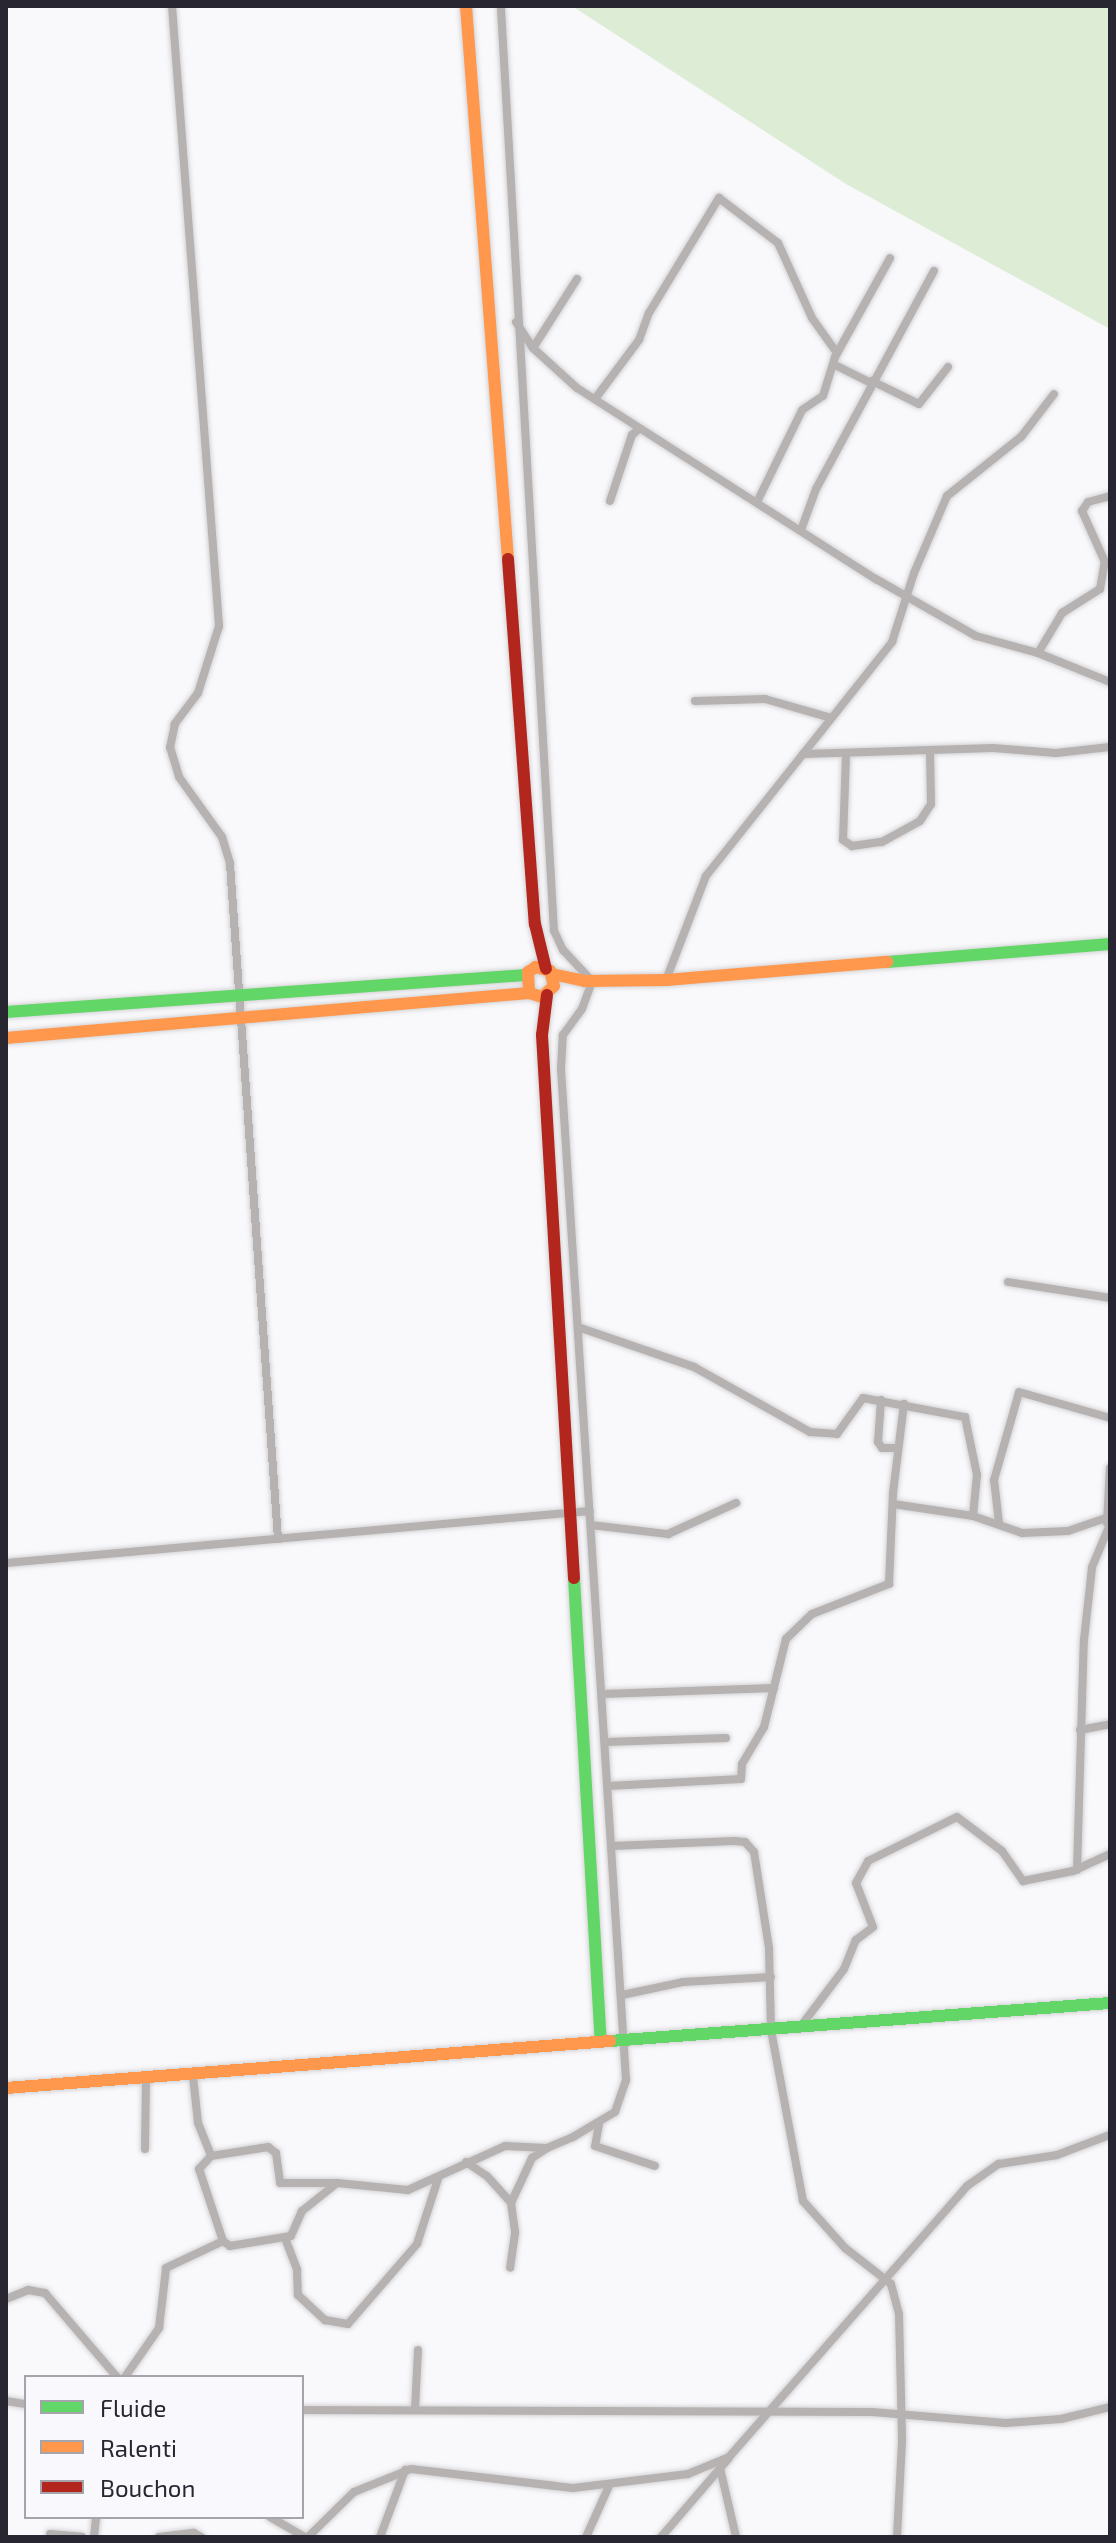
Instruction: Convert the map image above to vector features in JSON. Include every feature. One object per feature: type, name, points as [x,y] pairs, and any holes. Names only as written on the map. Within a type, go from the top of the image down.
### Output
[{"type":"street","points":[[172,6],[219,626],[198,693],[175,724],[170,747],[179,777],[222,837],[230,864],[278,1539]]},
{"type":"street","points":[[466,6],[535,924],[529,972],[530,994],[542,1035],[601,2041]]},
{"type":"street","points":[[501,8],[514,182],[516,321],[554,931],[563,950],[588,981]]},
{"type":"street","points":[[595,399],[639,340],[649,313],[719,198],[778,243],[812,318],[837,353]]},
{"type":"street","points":[[757,502],[802,410],[823,396],[826,377],[835,365],[837,353],[890,258]]},
{"type":"street","points":[[801,530],[816,489],[934,271]]},
{"type":"street","points":[[533,348],[577,279]]},
{"type":"street","points":[[516,321],[533,348],[595,399],[909,597],[976,636],[1038,653],[1110,682]]},
{"type":"street","points":[[835,365],[919,404],[948,367]]},
{"type":"street","points":[[666,980],[706,876],[803,754],[828,717],[892,642],[909,597],[914,573],[947,496],[1021,437],[1054,394]]},
{"type":"street","points":[[610,501],[632,435],[639,429]]},
{"type":"street","points":[[1038,653],[1062,613],[1100,589],[1105,562],[1082,511],[1088,502],[1110,496]]},
{"type":"street","points":[[695,701],[765,699],[828,717]]},
{"type":"street","points":[[803,754],[993,748],[1056,753],[1110,747]]},
{"type":"street","points":[[846,755],[843,840],[852,846],[882,842],[920,821],[931,804],[930,751]]},
{"type":"street","points":[[535,924],[549,971],[542,1035]]},
{"type":"street","points":[[6,1012],[549,971],[588,981],[666,980],[1110,944]]},
{"type":"street","points":[[6,1038],[549,993],[588,981]]},
{"type":"street","points":[[510,2268],[515,2233],[511,2203],[532,2158],[599,2123],[624,2096],[622,1995],[561,1069],[563,1035],[582,1009],[588,981]]},
{"type":"street","points":[[1008,1282],[1110,1298]]},
{"type":"street","points":[[578,1327],[694,1367],[750,1395],[801,1430],[837,1434],[861,1399],[904,1404],[967,1421],[977,1475],[973,1516]]},
{"type":"street","points":[[999,1523],[994,1480],[1019,1392],[1110,1418]]},
{"type":"street","points":[[881,1400],[879,1445],[897,1448]]},
{"type":"street","points":[[608,1786],[741,1779],[742,1764],[764,1727],[778,1656],[800,1621],[889,1584],[897,1448],[904,1404]]},
{"type":"street","points":[[1077,1870],[1080,1730],[1092,1567],[1109,1532],[1106,1518],[1110,1468]]},
{"type":"street","points":[[591,1525],[668,1534],[736,1503]]},
{"type":"street","points":[[893,1504],[973,1516],[1022,1533],[1056,1532],[1106,1518]]},
{"type":"street","points":[[6,1563],[590,1511]]},
{"type":"street","points":[[603,1694],[774,1688]]},
{"type":"street","points":[[1080,1730],[1110,1724]]},
{"type":"street","points":[[606,1742],[726,1738]]},
{"type":"street","points":[[801,2026],[844,1969],[856,1940],[873,1927],[856,1883],[868,1861],[957,1817],[1002,1851],[1019,1879],[1077,1870],[1110,1854]]},
{"type":"street","points":[[612,1846],[745,1842],[756,1864],[771,1977],[771,2030],[803,2201],[845,2248],[891,2284],[899,2314],[897,2537]]},
{"type":"street","points":[[622,1995],[683,1982],[771,1977]]},
{"type":"street","points":[[6,2088],[1110,2003]]},
{"type":"street","points":[[193,2076],[198,2123],[211,2156]]},
{"type":"street","points":[[145,2149],[146,2079]]},
{"type":"street","points":[[599,2123],[595,2146],[655,2166]]},
{"type":"street","points":[[661,2537],[883,2278],[987,2170],[1057,2155],[1110,2135]]},
{"type":"street","points":[[337,2183],[302,2211],[294,2233],[285,2238],[235,2246],[223,2241],[199,2173],[211,2156],[268,2147],[276,2153],[280,2183],[337,2183],[408,2190],[513,2144],[547,2148]]},
{"type":"street","points":[[466,2162],[487,2176],[511,2203]]},
{"type":"street","points":[[285,2238],[297,2270],[298,2295],[325,2320],[348,2324],[417,2244],[431,2212],[438,2179]]},
{"type":"street","points":[[126,2375],[159,2328],[166,2268],[223,2241]]},
{"type":"street","points":[[6,2299],[28,2290],[45,2293],[115,2375]]},
{"type":"street","points":[[415,2409],[418,2350]]},
{"type":"street","points":[[304,2410],[898,2413],[1006,2423],[1061,2419],[1110,2407]]},
{"type":"street","points":[[274,2519],[306,2537],[354,2492],[405,2470],[448,2469],[544,2487],[609,2486],[719,2466]]},
{"type":"street","points":[[719,2466],[736,2537]]},
{"type":"street","points":[[380,2537],[405,2470]]},
{"type":"street","points":[[586,2537],[609,2486]]},
{"type":"street","points":[[159,2537],[194,2533],[201,2537]]},
{"type":"street","points":[[50,2534],[82,2537]]},
{"type":"green space","points":[[572,6],[1110,6],[1110,329],[846,184]]},
{"type":"traffic: fast","points":[[887,962],[1110,944]]},
{"type":"traffic: fast","points":[[6,1012],[526,975]]},
{"type":"traffic: fast","points":[[574,1578],[601,2041]]},
{"type":"traffic: fast","points":[[610,2041],[1110,2003]]},
{"type":"traffic: slow","points":[[466,6],[508,559]]},
{"type":"traffic: slow","points":[[552,974],[584,981],[666,980],[887,962]]},
{"type":"traffic: slow","points":[[6,1038],[529,993],[542,997],[554,986],[550,971],[536,967],[528,972],[529,993]]},
{"type":"traffic: slow","points":[[6,2088],[610,2041]]},
{"type":"traffic: jam","points":[[508,559],[535,924],[546,969]]},
{"type":"traffic: jam","points":[[547,995],[542,1035],[574,1578]]}]
